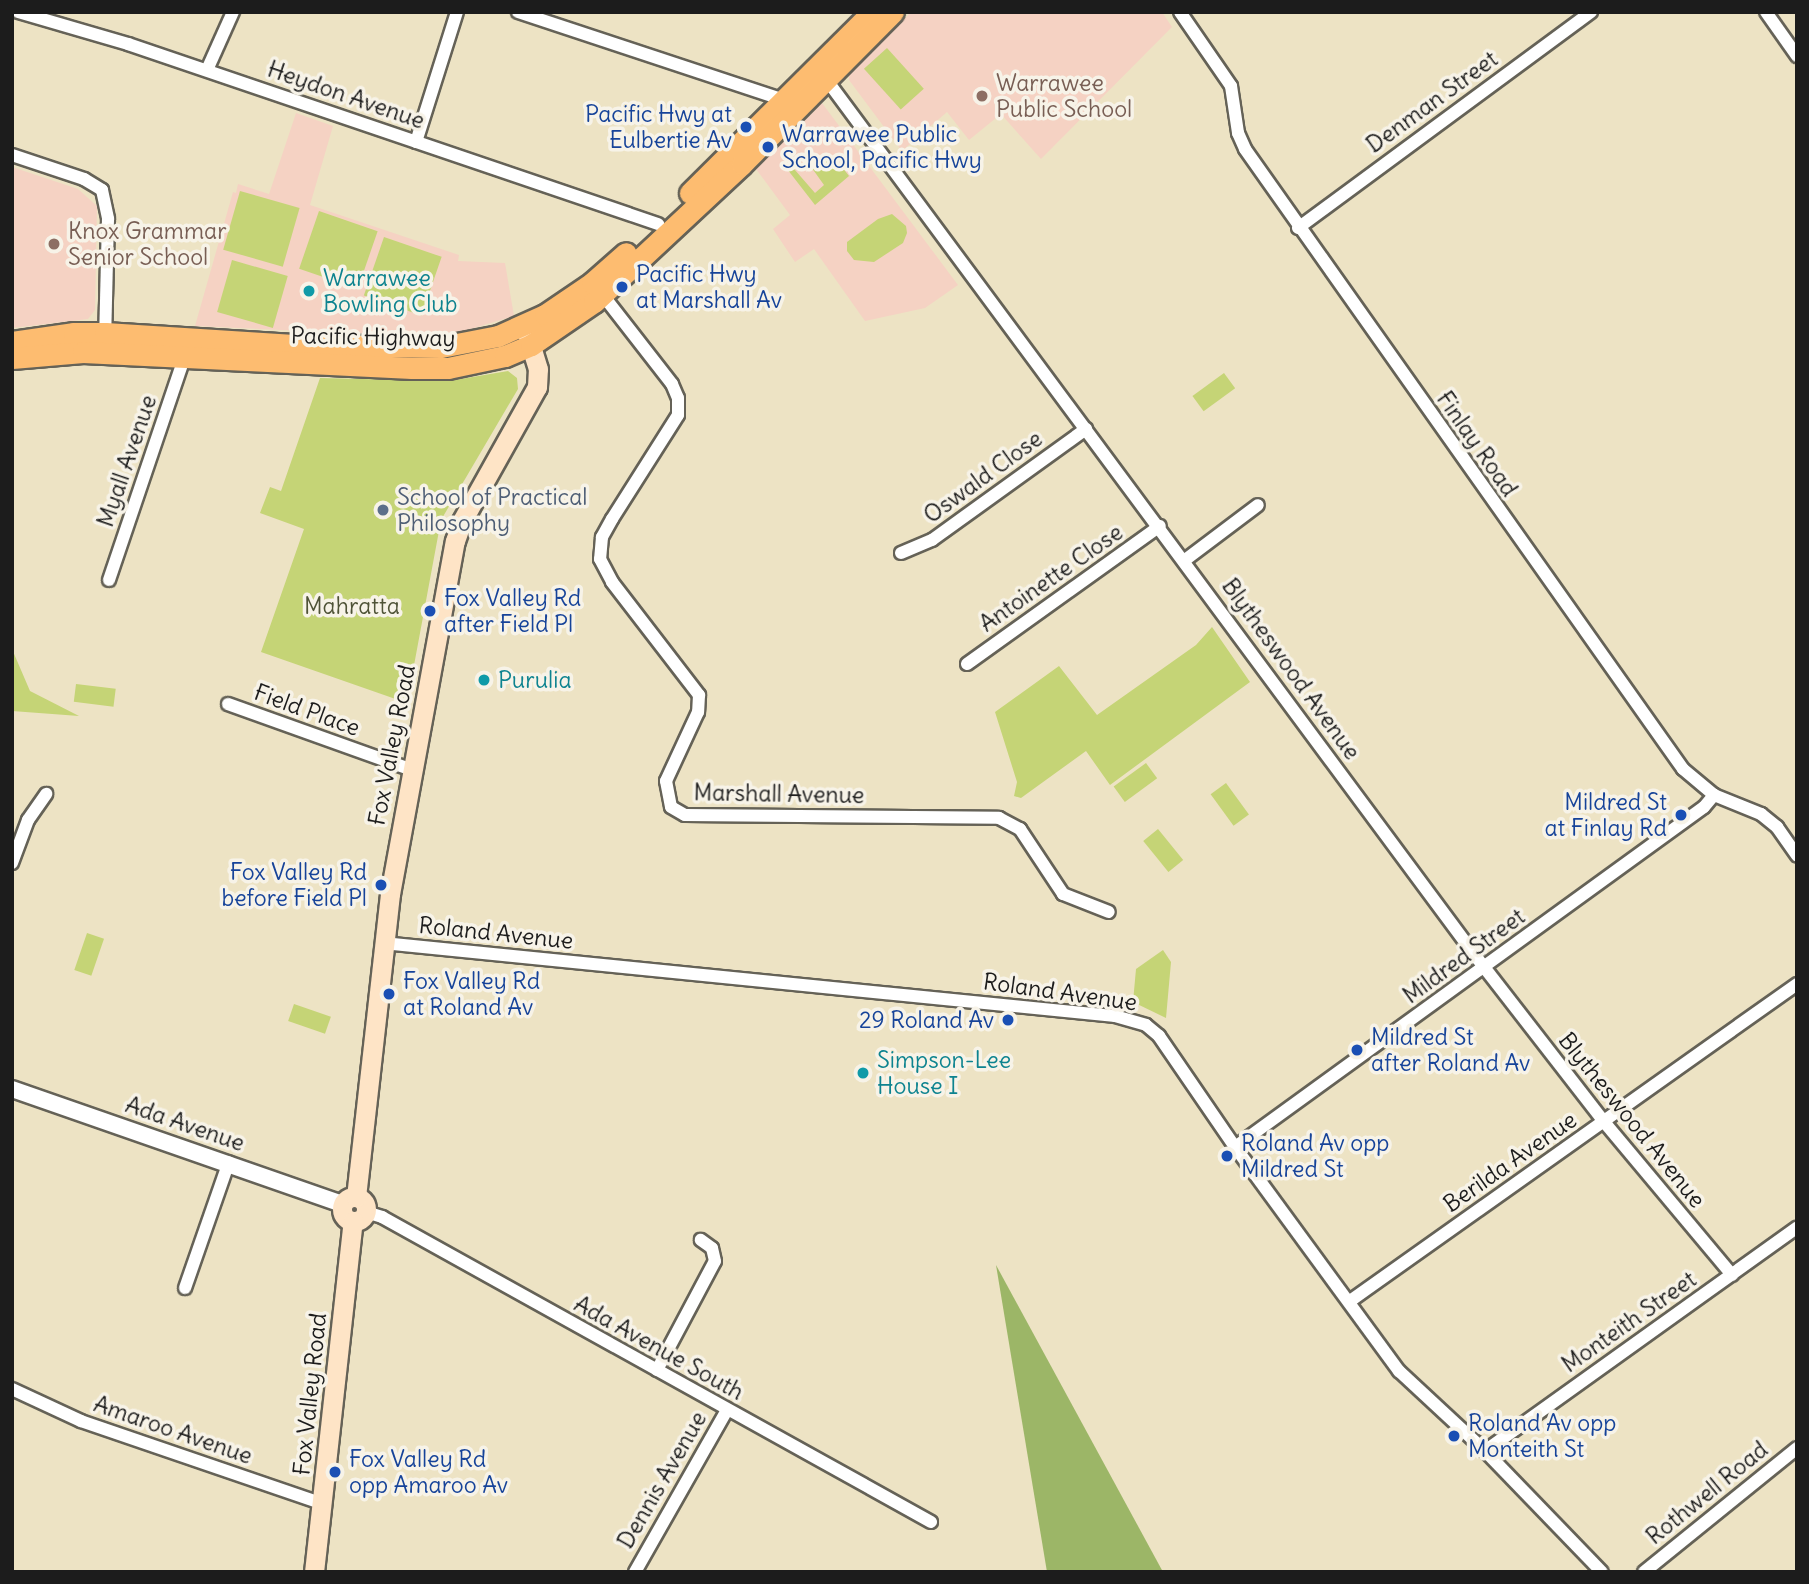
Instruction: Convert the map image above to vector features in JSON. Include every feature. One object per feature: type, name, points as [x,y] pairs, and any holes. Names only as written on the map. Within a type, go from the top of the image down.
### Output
[{"type":"highway","name":"Pacific Highway","points":[[12,358],[105,343],[414,348],[528,335],[602,294],[791,104],[872,12]]},
{"type":"highway","name":"Pacific Highway","points":[[12,342],[74,332],[105,343],[185,356],[448,368],[502,357],[592,283],[791,104],[826,79],[893,12]]},
{"type":"main road","name":"Fox Valley Road","points":[[314,1572],[383,943],[412,769],[455,541],[462,521],[536,391],[538,369],[528,335]]},
{"type":"street","name":"Heydon Avenue","points":[[18,12],[207,71],[658,224]]},
{"type":"street","points":[[207,71],[233,12]]},
{"type":"street","points":[[416,142],[457,12]]},
{"type":"street","points":[[519,12],[791,104]]},
{"type":"street","name":"Finlay Road","points":[[1180,12],[1231,86],[1238,134],[1245,149],[1298,228],[1683,769],[1714,795],[1761,814],[1777,827],[1797,856]]},
{"type":"street","name":"Denman Street","points":[[1298,228],[1591,12]]},
{"type":"street","points":[[1766,13],[1797,56]]},
{"type":"street","name":"Blytheswood Avenue","points":[[826,79],[1160,526],[1485,968],[1605,1123],[1732,1275]]},
{"type":"street","points":[[12,155],[84,179],[102,190],[108,219],[105,343]]},
{"type":"street","name":"Marshall Avenue","points":[[602,294],[672,384],[678,398],[678,415],[602,537],[600,559],[612,582],[699,695],[698,712],[666,780],[671,807],[685,815],[999,818],[1020,829],[1063,894],[1109,912]]},
{"type":"street","name":"Myall Avenue","points":[[109,580],[185,356]]},
{"type":"street","name":"Oswald Close","points":[[901,553],[932,540],[1086,429]]},
{"type":"street","points":[[1185,560],[1258,505]]},
{"type":"street","name":"Antoinette Close","points":[[967,664],[1160,526]]},
{"type":"street","name":"Field Place","points":[[228,704],[412,769]]},
{"type":"street","points":[[12,863],[27,820],[46,794]]},
{"type":"street","name":"Mildred Street","points":[[1235,1147],[1485,968],[1704,807],[1714,795]]},
{"type":"street","name":"Roland Avenue","points":[[383,943],[1128,1018],[1146,1025],[1159,1036],[1235,1147],[1399,1371],[1485,1451],[1602,1572]]},
{"type":"street","name":"Berilda Avenue","points":[[1350,1301],[1605,1123],[1797,984]]},
{"type":"street","name":"Ada Avenue","points":[[12,1088],[354,1208]]},
{"type":"street","points":[[185,1287],[229,1162]]},
{"type":"street","name":"Ada Avenue South","points":[[354,1208],[382,1217],[931,1522]]},
{"type":"street","name":"Monteith Street","points":[[1485,1451],[1797,1228]]},
{"type":"street","points":[[657,1370],[715,1261],[712,1248],[701,1240]]},
{"type":"street","name":"Amaroo Avenue","points":[[12,1389],[81,1421],[323,1504]]},
{"type":"street","name":"Dennis Avenue","points":[[635,1572],[727,1410]]},
{"type":"street","name":"Rothwell Road","points":[[1644,1572],[1797,1448]]},
{"type":"shaded area","name":"Warrawee Public School","points":[[911,12],[1162,12],[1172,27],[1041,159],[1001,114],[969,140],[947,112],[902,151],[849,80],[849,75]]},
{"type":"shaded area","points":[[822,103],[958,285],[925,308],[865,321],[814,249],[795,262],[773,229],[790,215],[756,169]]},
{"type":"shaded area","points":[[296,113],[333,126],[310,205],[459,255],[458,261],[505,263],[514,316],[464,331],[419,336],[195,326],[233,192],[236,193],[238,184],[269,194]]},
{"type":"shaded area","name":"Knox Grammar Senior School","points":[[12,167],[78,189],[97,206],[95,310],[88,319],[12,328]]},
{"type":"green space","points":[[887,48],[924,89],[901,110],[864,69]]},
{"type":"green space","points":[[828,157],[834,165],[839,163],[849,176],[815,205],[784,165],[788,162],[815,193],[824,185],[809,164],[815,159],[819,164]]},
{"type":"green space","points":[[240,191],[300,208],[283,267],[223,250]]},
{"type":"green space","points":[[319,211],[378,231],[358,289],[299,269]]},
{"type":"green space","points":[[892,214],[906,226],[907,233],[903,243],[874,262],[854,260],[847,251],[847,242],[878,219]]},
{"type":"green space","points":[[384,237],[442,257],[421,315],[364,296]]},
{"type":"green space","points":[[232,260],[288,276],[273,328],[217,312]]},
{"type":"green space","name":"Mahratta","points":[[508,371],[517,378],[518,389],[441,520],[407,703],[261,652],[304,529],[260,513],[270,487],[281,491],[320,378],[449,381]]},
{"type":"green space","points":[[1224,373],[1235,388],[1204,411],[1192,396]]},
{"type":"green space","points":[[1212,627],[1250,682],[1110,785],[1086,751],[1021,798],[1014,796],[1017,782],[995,712],[1059,666],[1097,715],[1196,645]]},
{"type":"green space","points":[[12,649],[30,691],[79,716],[12,711]]},
{"type":"green space","points":[[76,684],[116,689],[114,707],[74,702]]},
{"type":"green space","points":[[1146,763],[1157,778],[1125,802],[1114,787]]},
{"type":"green space","points":[[1226,783],[1249,815],[1234,826],[1211,794]]},
{"type":"green space","points":[[1158,829],[1183,860],[1168,872],[1143,841]]},
{"type":"green space","points":[[87,933],[104,939],[91,976],[74,970]]},
{"type":"green space","points":[[1163,950],[1171,962],[1166,1018],[1133,1002],[1136,969]]},
{"type":"green space","points":[[294,1004],[331,1017],[325,1034],[288,1021]]},
{"type":"green space","points":[[996,1265],[1163,1572],[1047,1572]]},
{"type":"place","name":"Warrawee Public School","points":[[982,96]]},
{"type":"place","name":"Pacific Hwy at Eulbertie Av","points":[[746,127]]},
{"type":"place","name":"Warrawee Public School, Pacific Hwy","points":[[768,147]]},
{"type":"place","name":"Knox Grammar Senior School","points":[[54,244]]},
{"type":"place","name":"Pacific Hwy at Marshall Av","points":[[622,287]]},
{"type":"place","name":"Warrawee Bowling Club","points":[[309,291]]},
{"type":"place","name":"School of Practical Philosophy","points":[[383,510]]},
{"type":"place","name":"Fox Valley Rd after Field Pl","points":[[430,611]]},
{"type":"place","name":"Purulia","points":[[484,680]]},
{"type":"place","name":"Mildred St at Finlay Rd","points":[[1681,815]]},
{"type":"place","name":"Fox Valley Rd before Field Pl","points":[[381,885]]},
{"type":"place","name":"Fox Valley Rd at Roland Av","points":[[389,994]]},
{"type":"place","name":"29 Roland Av","points":[[1008,1020]]},
{"type":"place","name":"Mildred St after Roland Av","points":[[1357,1050]]},
{"type":"place","name":"Simpson-Lee House I","points":[[863,1073]]},
{"type":"place","name":"Roland Av opp Mildred St","points":[[1227,1156]]},
{"type":"place","name":"Roland Av opp Monteith St","points":[[1454,1436]]},
{"type":"place","name":"Fox Valley Rd opp Amaroo Av","points":[[335,1472]]}]
